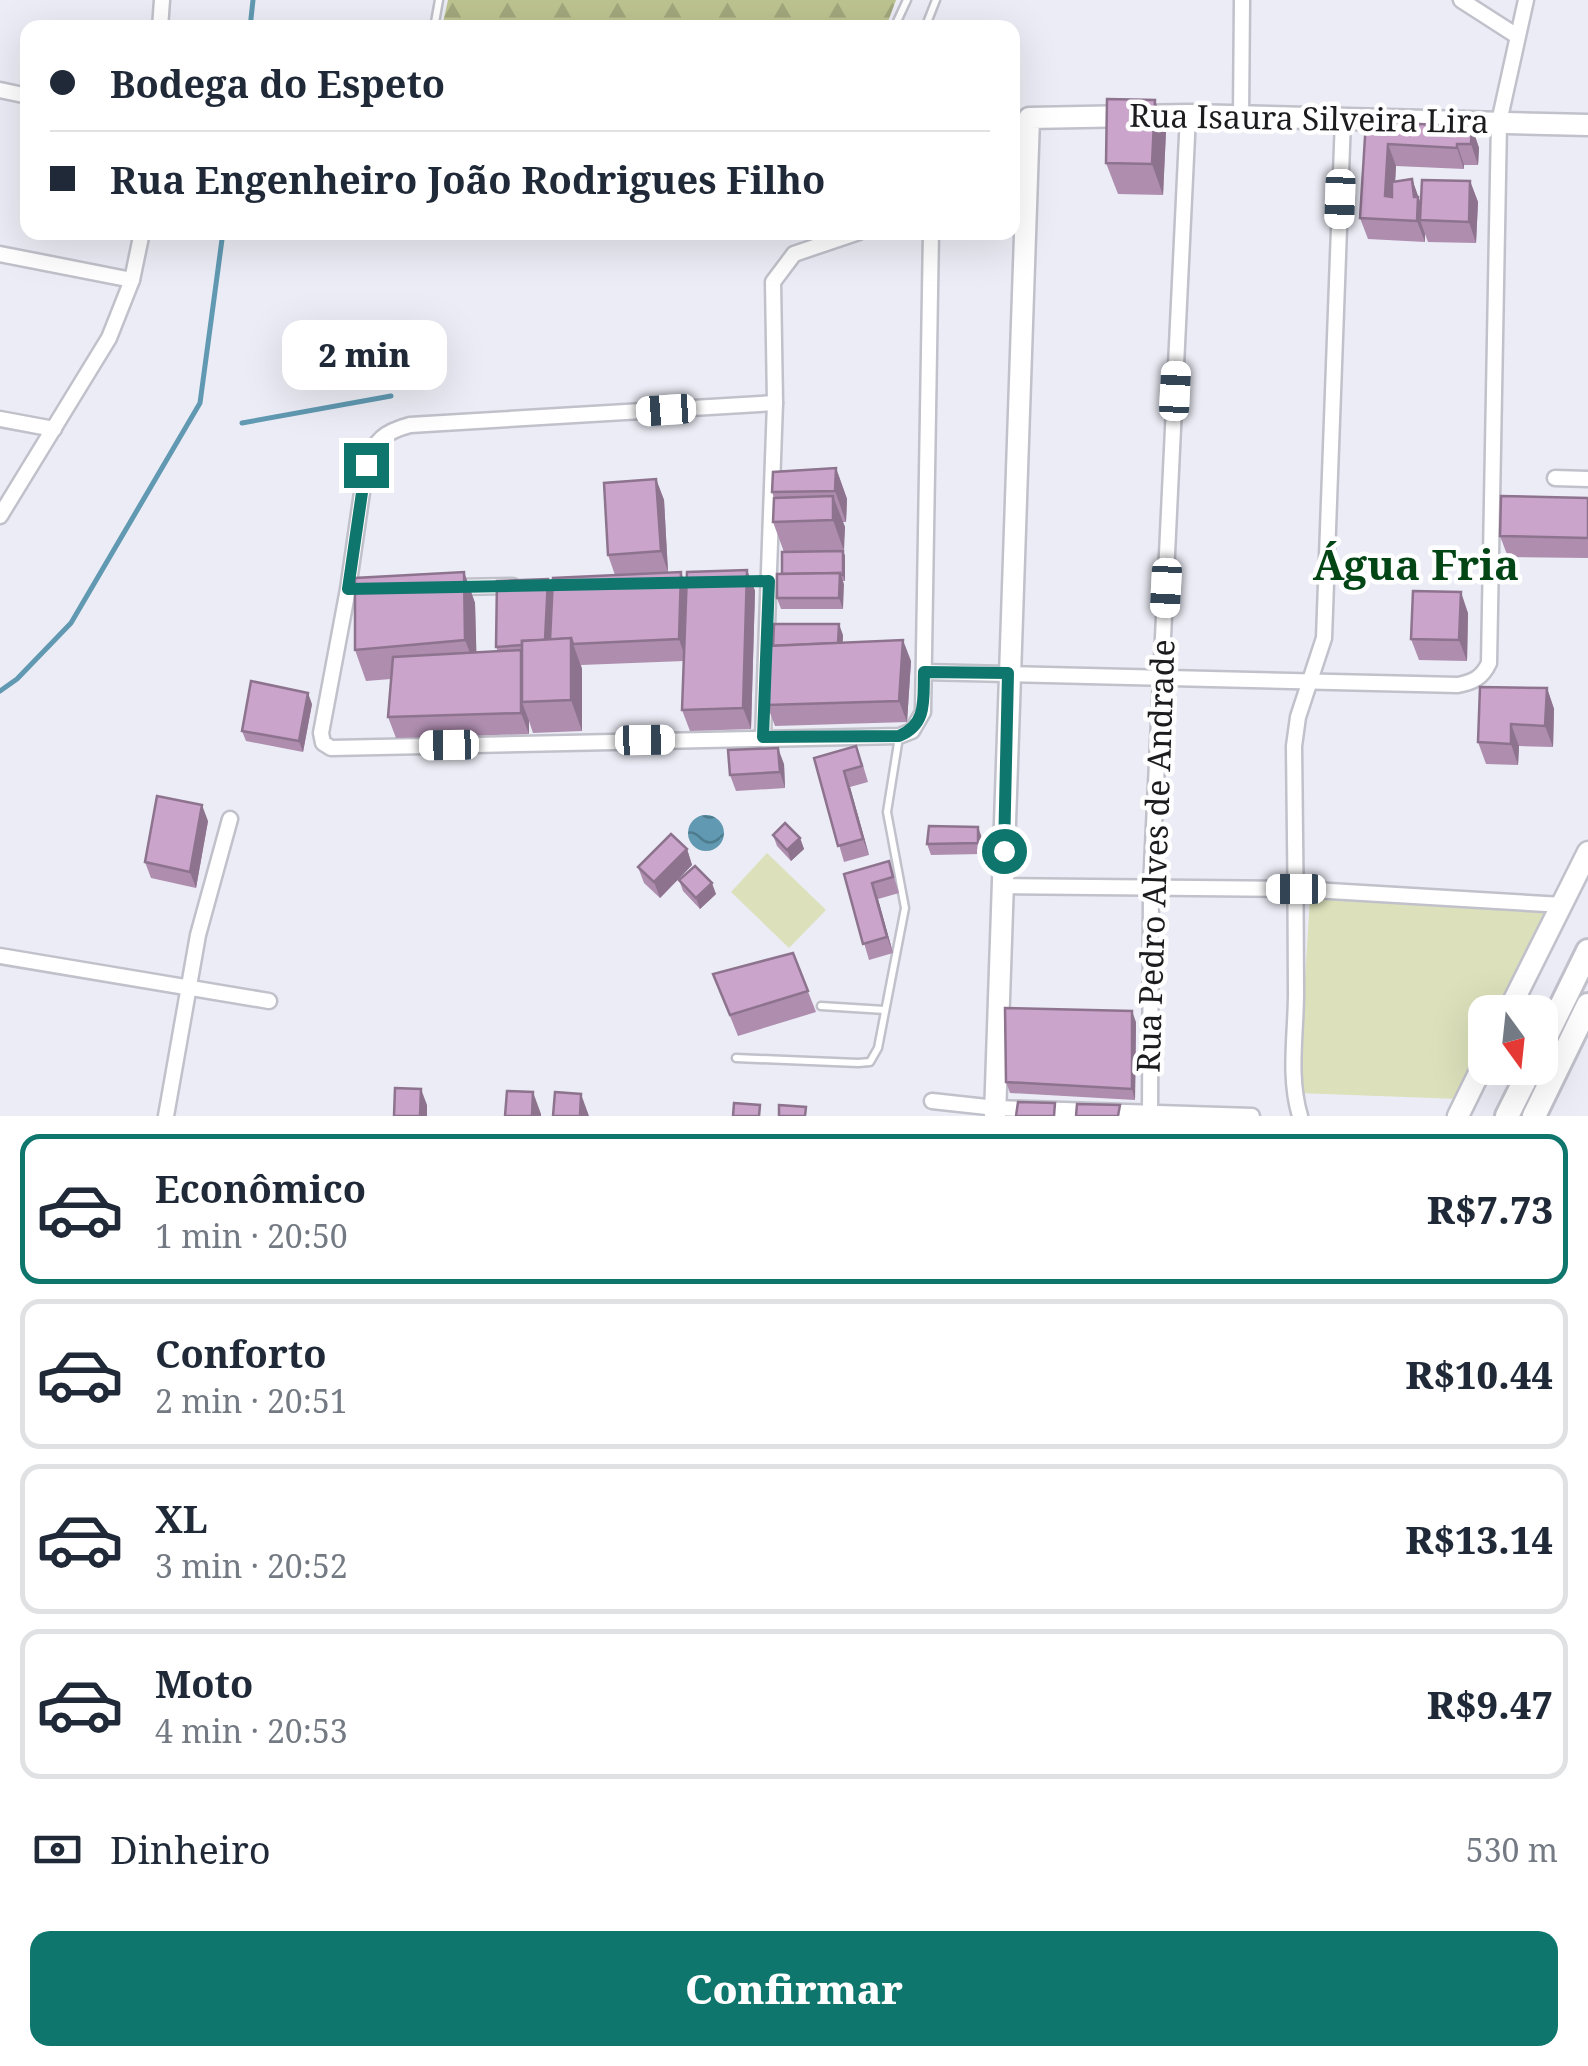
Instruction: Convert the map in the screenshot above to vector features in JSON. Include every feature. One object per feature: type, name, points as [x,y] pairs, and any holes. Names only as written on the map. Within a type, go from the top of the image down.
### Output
[{"type":"highway","points":[[1558,1012],[1588,951]]},
{"type":"highway","points":[[1534,1116],[1588,1005]]},
{"type":"highway","points":[[1507,1116],[1522,1085]]},
{"type":"main road","name":"Rua Isaura Silveira Lira","points":[[1021,117],[1188,116],[1588,125]]},
{"type":"main road","points":[[1020,156],[1021,117]]},
{"type":"main road","points":[[996,1112],[1018,240]]},
{"type":"main road","points":[[1517,995],[1588,852]]},
{"type":"main road","points":[[1458,1116],[1473,1085]]},
{"type":"street","points":[[1241,117],[1242,0]]},
{"type":"street","points":[[1461,0],[1517,36]]},
{"type":"street","points":[[924,672],[1458,685],[1473,682],[1484,673],[1488,664],[1499,122],[1526,0]]},
{"type":"street","name":"Rua Pedro Alves de Andrade","points":[[1150,1115],[1151,888],[1188,116]]},
{"type":"street","points":[[1300,1116],[1293,1070],[1294,746],[1298,717],[1324,638],[1344,119]]},
{"type":"street","points":[[0,516],[109,338],[132,280],[140,240]]},
{"type":"street","points":[[763,737],[775,403],[773,282],[794,254],[835,240]]},
{"type":"street","points":[[775,403],[410,426],[382,434],[366,465],[348,589],[320,733],[323,743],[331,748],[899,736],[912,731],[923,712],[932,240]]},
{"type":"street","points":[[0,254],[132,280]]},
{"type":"street","points":[[0,419],[54,429]]},
{"type":"street","points":[[1554,478],[1588,479]]},
{"type":"street","points":[[750,581],[769,581]]},
{"type":"street","points":[[444,587],[520,586]]},
{"type":"street","points":[[348,589],[368,588]]},
{"type":"street","points":[[166,1116],[198,935],[230,819]]},
{"type":"street","points":[[1003,886],[1296,889],[1563,904]]},
{"type":"street","points":[[0,956],[269,1001]]},
{"type":"street","points":[[932,1101],[996,1112],[1252,1116]]},
{"type":"lane","points":[[736,1058],[870,1062],[878,1048],[904,908],[887,812],[899,736]]},
{"type":"lane","points":[[821,1006],[885,1010]]},
{"type":"green space","points":[[448,0],[896,0],[889,20],[444,20]]},
{"type":"green space","points":[[767,853],[826,910],[789,948],[731,892]]},
{"type":"green space","points":[[1310,898],[1546,911],[1507,995],[1468,995],[1468,1079],[1459,1099],[1298,1093]]},
{"type":"water","points":[[706,815],[719,820],[724,833],[719,846],[706,851],[693,846],[688,833],[693,820]]},
{"type":"building","points":[[1107,99],[1155,100],[1152,164],[1106,163]]},
{"type":"building","points":[[1366,121],[1472,127],[1471,144],[1457,144],[1457,148],[1388,144],[1385,196],[1392,197],[1392,182],[1412,179],[1414,197],[1418,197],[1417,221],[1360,218]]},
{"type":"building","points":[[1422,180],[1470,181],[1469,222],[1420,220]]},
{"type":"building","points":[[836,468],[835,491],[772,492],[773,472]]},
{"type":"building","points":[[656,479],[661,551],[608,555],[604,483]]},
{"type":"building","points":[[833,496],[833,520],[773,522],[774,498]]},
{"type":"building","points":[[1501,496],[1588,498],[1588,538],[1500,536]]},
{"type":"building","points":[[843,551],[843,575],[782,574],[782,552]]},
{"type":"building","points":[[747,570],[743,708],[682,710],[687,572]]},
{"type":"building","points":[[464,572],[465,640],[355,650],[355,578]]},
{"type":"building","points":[[681,572],[679,639],[573,644],[571,638],[550,640],[553,578]]},
{"type":"building","points":[[840,573],[839,598],[777,598],[777,574]]},
{"type":"building","points":[[548,579],[545,640],[496,647],[497,581]]},
{"type":"building","points":[[1413,591],[1461,592],[1459,640],[1411,639]]},
{"type":"building","points":[[774,624],[839,624],[838,643],[773,646]]},
{"type":"building","points":[[571,638],[571,700],[522,702],[522,641]]},
{"type":"building","points":[[903,640],[899,701],[767,705],[768,646]]},
{"type":"building","points":[[521,650],[521,713],[388,717],[393,657]]},
{"type":"building","points":[[251,681],[308,693],[299,741],[242,731]]},
{"type":"building","points":[[1480,687],[1547,688],[1545,726],[1511,724],[1511,744],[1478,742]]},
{"type":"building","points":[[856,746],[862,766],[844,771],[863,839],[838,846],[814,758]]},
{"type":"building","points":[[778,748],[780,772],[730,775],[728,750]]},
{"type":"building","points":[[157,796],[202,805],[190,872],[145,862]]},
{"type":"building","points":[[785,823],[800,838],[787,850],[773,835]]},
{"type":"building","points":[[929,826],[978,827],[978,843],[927,844]]},
{"type":"building","points":[[671,834],[687,849],[654,882],[638,867]]},
{"type":"building","points":[[889,861],[893,877],[872,883],[887,937],[863,944],[844,874]]},
{"type":"building","points":[[695,866],[712,883],[696,898],[679,880]]},
{"type":"building","points":[[793,953],[808,991],[730,1015],[713,974]]},
{"type":"building","points":[[1005,1008],[1132,1011],[1132,1089],[1006,1082]]},
{"type":"building","points":[[395,1088],[421,1089],[420,1116],[394,1116]]},
{"type":"building","points":[[507,1091],[533,1092],[532,1116],[505,1116]]},
{"type":"building","points":[[555,1092],[581,1094],[580,1116],[553,1116]]},
{"type":"building","points":[[1018,1102],[1055,1103],[1054,1116],[1016,1116]]},
{"type":"building","points":[[734,1103],[760,1105],[759,1116],[733,1116]]},
{"type":"building","points":[[1077,1104],[1120,1105],[1118,1116],[1076,1116]]},
{"type":"building","points":[[779,1105],[806,1107],[805,1116],[779,1116]]},
{"type":"waterway","points":[[251,20],[253,0]]},
{"type":"waterway","points":[[0,691],[17,679],[71,623],[200,403],[222,240]]},
{"type":"waterway","points":[[242,423],[391,396]]},
{"type":"district","name":"Água Fria","points":[[1416,565]]},
{"type":"route","points":[[366,465],[348,589],[769,581],[763,737],[899,736],[919,723],[924,672],[1008,673],[1004,851]]}]
